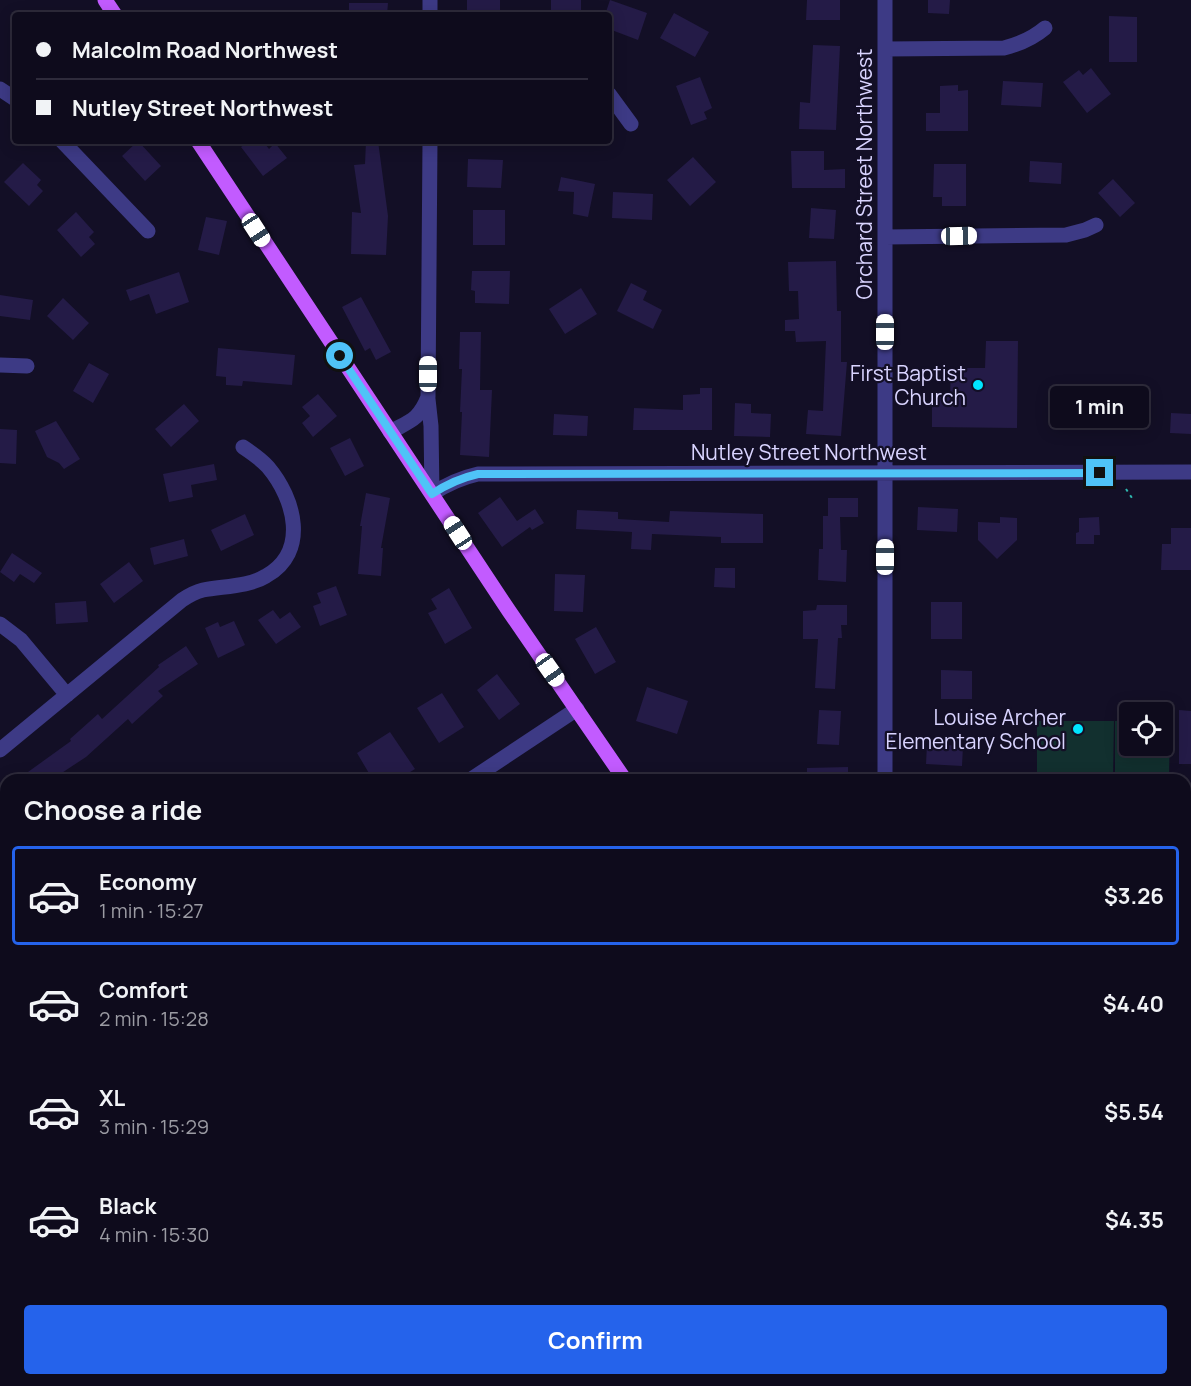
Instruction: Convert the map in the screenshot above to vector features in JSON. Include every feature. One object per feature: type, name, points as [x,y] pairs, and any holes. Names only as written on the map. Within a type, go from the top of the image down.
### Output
[{"type":"main road","points":[[200,144],[509,612],[621,774]]},
{"type":"street","name":"Orchard Street Northwest","points":[[885,0],[885,774]]},
{"type":"street","points":[[886,49],[1004,48],[1034,37],[1046,28]]},
{"type":"street","points":[[612,98],[631,124]]},
{"type":"street","points":[[65,144],[148,231]]},
{"type":"street","points":[[430,144],[428,398],[431,426],[432,494]]},
{"type":"street","points":[[885,237],[1065,235],[1096,225]]},
{"type":"street","points":[[0,365],[27,366]]},
{"type":"street","points":[[390,432],[414,419],[422,411],[428,398]]},
{"type":"street","points":[[0,750],[182,600],[203,590],[251,582],[265,577],[286,559],[292,546],[294,531],[292,511],[278,480],[267,466],[243,447]]},
{"type":"street","name":"Nutley Street Northwest","points":[[432,494],[446,484],[478,474],[1191,472]]},
{"type":"street","points":[[0,624],[21,640],[67,695]]},
{"type":"street","points":[[479,774],[577,709]]},
{"type":"path","points":[[1126,489],[1134,501]]},
{"type":"green space","points":[[1037,721],[1114,721],[1113,774],[1037,774]]},
{"type":"green space","points":[[1115,721],[1119,721],[1119,756],[1169,756],[1169,774],[1115,774]]},
{"type":"building","points":[[467,0],[500,0],[500,12],[467,12]]},
{"type":"building","points":[[551,0],[581,0],[581,12],[551,12]]},
{"type":"building","points":[[610,0],[647,13],[638,40],[612,30],[612,12],[606,12]]},
{"type":"building","points":[[807,0],[840,0],[840,20],[806,20]]},
{"type":"building","points":[[928,0],[950,0],[949,14],[928,13]]},
{"type":"building","points":[[349,3],[388,3],[387,12],[349,12]]},
{"type":"building","points":[[674,13],[709,32],[695,57],[660,38]]},
{"type":"building","points":[[1109,16],[1137,17],[1137,62],[1109,62]]},
{"type":"building","points":[[813,45],[840,46],[836,130],[799,129],[800,102],[810,103]]},
{"type":"building","points":[[1091,68],[1111,94],[1087,113],[1063,82],[1079,70],[1083,75]]},
{"type":"building","points":[[700,77],[712,108],[704,112],[707,119],[691,125],[676,86]]},
{"type":"building","points":[[1003,81],[1043,83],[1041,107],[1001,105]]},
{"type":"building","points":[[958,85],[958,91],[968,90],[968,131],[926,131],[926,113],[940,113],[940,86]]},
{"type":"building","points":[[135,144],[141,144],[161,166],[145,181],[122,156]]},
{"type":"building","points":[[245,144],[265,144],[269,149],[276,144],[287,158],[263,176],[241,147]]},
{"type":"building","points":[[366,144],[378,144],[388,216],[386,255],[351,254],[352,212],[361,213],[354,165],[365,164]]},
{"type":"building","points":[[791,151],[824,151],[824,170],[845,169],[845,188],[792,188]]},
{"type":"building","points":[[693,157],[716,182],[690,206],[667,180]]},
{"type":"building","points":[[468,159],[503,160],[501,188],[467,187]]},
{"type":"building","points":[[1030,161],[1062,163],[1061,184],[1029,182]]},
{"type":"building","points":[[23,163],[41,180],[37,185],[43,191],[29,206],[4,182]]},
{"type":"building","points":[[934,164],[966,164],[966,206],[942,206],[942,197],[933,197]]},
{"type":"building","points":[[561,177],[595,184],[588,217],[573,214],[574,192],[558,191]]},
{"type":"building","points":[[1113,179],[1135,203],[1120,217],[1098,193]]},
{"type":"building","points":[[613,192],[653,194],[652,220],[612,218]]},
{"type":"building","points":[[811,208],[836,210],[834,239],[809,238]]},
{"type":"building","points":[[473,210],[505,210],[505,245],[473,245]]},
{"type":"building","points":[[76,212],[94,232],[89,237],[95,244],[81,257],[57,230]]},
{"type":"building","points":[[206,217],[227,221],[219,255],[198,250]]},
{"type":"building","points":[[836,261],[837,311],[841,311],[841,362],[847,362],[841,436],[806,434],[808,410],[823,411],[826,341],[796,342],[795,331],[785,331],[785,320],[799,319],[798,291],[789,291],[788,262]]},
{"type":"building","points":[[472,271],[510,271],[509,304],[475,303],[475,291],[471,290]]},
{"type":"building","points":[[179,272],[189,302],[156,314],[149,294],[130,301],[126,290]]},
{"type":"building","points":[[631,283],[647,291],[643,300],[662,310],[653,329],[617,311]]},
{"type":"building","points":[[581,288],[597,314],[565,334],[549,309]]},
{"type":"building","points":[[0,295],[33,300],[30,320],[0,316]]},
{"type":"building","points":[[361,297],[391,352],[376,360],[370,348],[365,351],[342,307]]},
{"type":"building","points":[[63,298],[89,323],[73,340],[47,316]]},
{"type":"building","points":[[460,332],[481,332],[480,390],[492,390],[489,457],[460,455],[462,369],[459,369]]},
{"type":"building","points":[[986,341],[1018,341],[1017,428],[932,427],[932,397],[950,397],[951,368],[985,368]]},
{"type":"building","points":[[218,348],[295,355],[292,385],[243,381],[242,386],[226,385],[226,377],[216,376]]},
{"type":"building","points":[[89,363],[109,374],[93,403],[73,391]]},
{"type":"building","points":[[700,388],[712,388],[712,430],[633,430],[634,408],[683,410],[683,395],[700,394]]},
{"type":"building","points":[[318,394],[337,416],[313,437],[302,423],[310,416],[302,407]]},
{"type":"building","points":[[735,403],[751,404],[751,413],[771,414],[770,437],[734,436]]},
{"type":"building","points":[[184,404],[199,421],[171,447],[155,429]]},
{"type":"building","points":[[1171,413],[1191,414],[1191,434],[1170,433]]},
{"type":"building","points":[[554,414],[588,416],[587,436],[553,435]]},
{"type":"building","points":[[56,421],[80,459],[64,469],[59,463],[47,457],[35,431]]},
{"type":"building","points":[[0,429],[17,430],[16,464],[0,463]]},
{"type":"building","points":[[350,438],[364,466],[345,476],[330,448]]},
{"type":"building","points":[[214,464],[217,480],[191,485],[193,497],[169,502],[163,474]]},
{"type":"building","points":[[366,493],[390,498],[381,548],[383,548],[381,576],[358,574],[362,526],[360,526]]},
{"type":"building","points":[[500,497],[517,521],[535,509],[544,523],[532,530],[530,527],[502,547],[478,513]]},
{"type":"building","points":[[828,498],[858,498],[858,517],[840,517],[841,550],[847,550],[846,582],[818,580],[819,549],[823,549],[823,516],[828,516]]},
{"type":"building","points":[[918,507],[958,509],[957,532],[917,530]]},
{"type":"building","points":[[577,510],[618,512],[618,519],[669,522],[670,511],[763,514],[763,543],[721,543],[721,537],[652,534],[651,550],[631,549],[632,532],[576,529]]},
{"type":"building","points":[[245,514],[254,535],[221,551],[211,530]]},
{"type":"building","points":[[1000,517],[1017,518],[1017,540],[997,559],[978,540],[978,522],[1000,523]]},
{"type":"building","points":[[1099,517],[1100,535],[1094,535],[1094,544],[1076,544],[1079,518]]},
{"type":"building","points":[[1171,528],[1191,528],[1191,570],[1161,570],[1162,544],[1171,544]]},
{"type":"building","points":[[184,539],[188,556],[154,565],[150,548]]},
{"type":"building","points":[[12,553],[42,573],[34,583],[20,574],[14,582],[0,572]]},
{"type":"building","points":[[129,562],[143,581],[114,603],[100,584]]},
{"type":"building","points":[[715,568],[735,568],[735,588],[714,587]]},
{"type":"building","points":[[555,574],[585,575],[583,612],[554,611]]},
{"type":"building","points":[[336,586],[347,615],[320,626],[313,606],[321,603],[317,593]]},
{"type":"building","points":[[449,588],[472,628],[445,644],[428,613],[437,609],[431,599]]},
{"type":"building","points":[[86,601],[88,622],[56,624],[55,603]]},
{"type":"building","points":[[931,602],[962,602],[962,639],[931,639]]},
{"type":"building","points":[[817,605],[847,605],[847,625],[841,625],[842,638],[838,638],[835,689],[815,688],[818,639],[803,639],[803,611],[816,610]]},
{"type":"building","points":[[273,610],[280,619],[290,612],[301,627],[276,644],[258,620]]},
{"type":"building","points":[[234,621],[245,645],[218,658],[205,628],[218,622],[220,627]]},
{"type":"building","points":[[596,627],[616,662],[595,674],[575,639]]},
{"type":"building","points":[[186,646],[198,664],[158,691],[163,696],[132,724],[128,719],[86,757],[60,774],[30,774],[28,772],[71,741],[70,739],[98,714],[102,719],[159,667],[158,665]]},
{"type":"building","points":[[941,670],[972,671],[972,699],[941,699]]},
{"type":"building","points":[[497,674],[520,704],[499,720],[477,690]]},
{"type":"building","points":[[647,687],[688,701],[677,734],[636,721]]},
{"type":"building","points":[[442,693],[464,727],[439,743],[417,708]]},
{"type":"building","points":[[819,710],[841,711],[839,745],[817,744]]},
{"type":"building","points":[[1179,710],[1191,711],[1191,764],[1179,764]]},
{"type":"building","points":[[390,732],[415,769],[407,774],[369,774],[357,753]]},
{"type":"building","points":[[927,744],[963,746],[962,766],[926,764]]},
{"type":"building","points":[[848,767],[848,774],[807,774],[807,768]]},
{"type":"place","name":"First Baptist Church","points":[[978,385]]},
{"type":"place","name":"Louise Archer Elementary School","points":[[1078,729]]},
{"type":"route","points":[[340,356],[432,494],[446,484],[478,474],[1100,473]]}]
